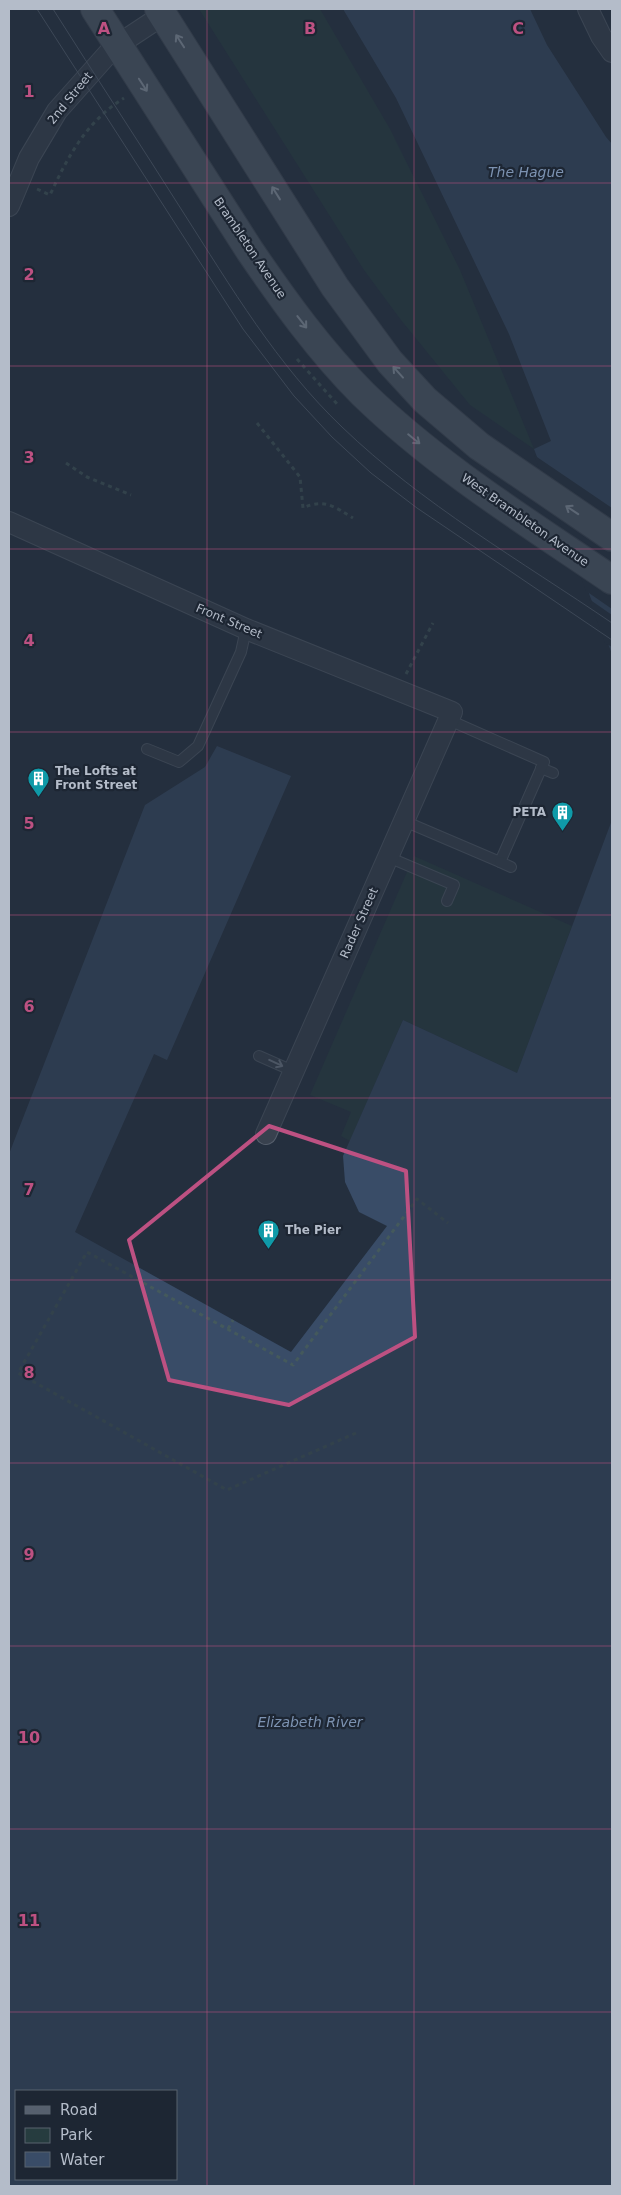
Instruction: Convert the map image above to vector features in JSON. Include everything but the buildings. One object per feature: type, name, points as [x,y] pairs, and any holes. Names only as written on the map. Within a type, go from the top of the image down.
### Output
[{"type":"main road","name":"Brambleton Avenue","points":[[95,9],[250,251],[291,308],[363,394],[440,459]]},
{"type":"main road","points":[[161,12],[359,322],[413,388],[459,429],[500,461],[612,537]]},
{"type":"main road","name":"West Brambleton Avenue","points":[[440,459],[464,479],[612,580]]},
{"type":"street","points":[[588,9],[601,36],[612,52]]},
{"type":"street","name":"2nd Street","points":[[9,202],[18,180],[46,127],[66,100],[117,44],[161,12]]},
{"type":"street","name":"Front Street","points":[[9,522],[246,629],[398,691],[450,716]]},
{"type":"street","name":"Rader Street","points":[[266,1134],[450,716]]},
{"type":"lane","points":[[147,749],[179,762],[198,746],[241,652],[246,629]]},
{"type":"lane","points":[[450,716],[544,762],[500,862]]},
{"type":"lane","points":[[541,768],[552,773]]},
{"type":"lane","points":[[404,821],[511,867]]},
{"type":"lane","points":[[388,857],[454,886],[447,901]]},
{"type":"lane","points":[[259,1056],[293,1071]]},
{"type":"path","points":[[50,195],[65,164],[87,129],[98,117],[125,98]]},
{"type":"path","points":[[257,423],[300,477],[303,508],[322,502],[332,504],[353,518]]},
{"type":"path","points":[[66,463],[87,477],[131,495]]},
{"type":"path","points":[[398,691],[433,623]]},
{"type":"path","points":[[356,1433],[227,1490],[18,1373],[87,1252],[293,1365],[417,1199],[448,1223]]},
{"type":"path","points":[[228,1329],[233,1320]]},
{"type":"highlighted area","points":[[269,1126],[406,1171],[415,1337],[289,1405],[169,1380],[129,1240]]},
{"type":"green space","points":[[199,9],[320,9],[390,129],[460,270],[534,449],[470,405],[401,320],[364,270]]},
{"type":"green space","points":[[414,856],[572,926],[517,1073],[403,1020],[350,1141],[341,1136],[351,1112],[310,1095]]},
{"type":"water","name":"The Hague","points":[[343,9],[530,9],[547,45],[612,144],[612,654],[534,449],[551,441],[509,334],[396,98]]},
{"type":"water","name":"Elizabeth River","points":[[217,746],[291,776],[167,1060],[154,1054],[75,1232],[291,1352],[387,1226],[359,1212],[345,1182],[343,1156],[403,1020],[517,1073],[612,820],[612,2186],[9,2186],[9,1154],[145,805],[205,767]]},
{"type":"pier","points":[[534,455],[612,508],[612,609],[586,591]]},
{"type":"pier","points":[[589,599],[612,615],[612,647],[605,643]]},
{"type":"tram line","points":[[37,9],[243,329],[294,396],[332,437],[371,473],[417,508],[612,640]]},
{"type":"tram line","points":[[53,9],[237,297],[276,352],[318,403],[373,455],[439,507],[612,623]]},
{"type":"place","name":"The Lofts at Front Street","points":[[39,797]]},
{"type":"place","name":"PETA","points":[[562,831]]},
{"type":"place","name":"The Pier","points":[[269,1249]]}]
